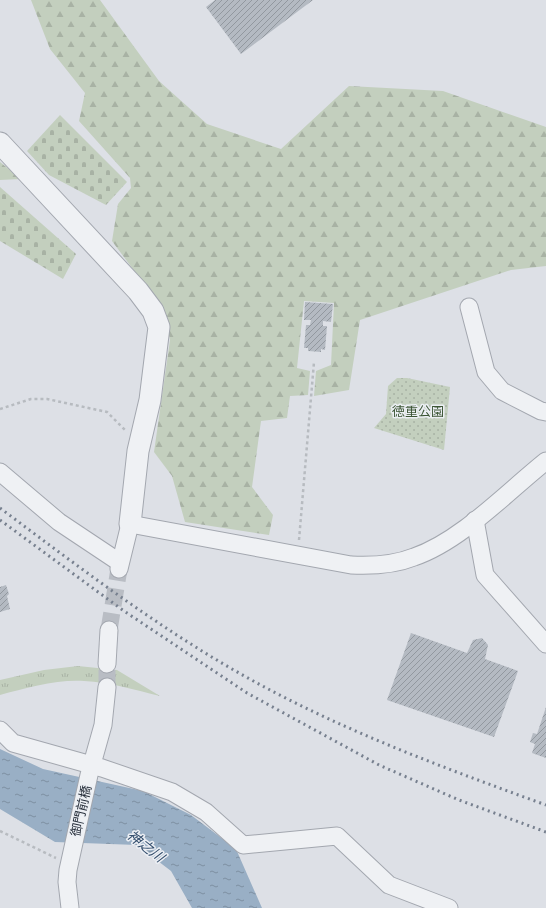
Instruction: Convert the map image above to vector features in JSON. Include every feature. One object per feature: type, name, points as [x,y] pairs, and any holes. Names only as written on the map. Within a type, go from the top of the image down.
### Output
[{"type":"street","points":[[0,143],[138,291],[153,311],[159,327],[150,400],[138,451],[130,524],[119,566],[58,522],[0,472]]},
{"type":"street","points":[[469,307],[486,372],[502,391],[541,411],[546,412]]},
{"type":"street","points":[[130,524],[313,559],[351,565],[374,566],[414,558],[442,543],[475,520],[546,461]]},
{"type":"street","points":[[475,520],[485,575],[546,644]]},
{"type":"street","points":[[107,664],[109,630]]},
{"type":"street","name":"御門前橋","points":[[70,908],[67,882],[70,860],[90,770],[103,725],[106,687]]},
{"type":"street","points":[[0,730],[13,743],[90,770],[172,792],[206,812],[243,845],[337,836],[389,885],[449,908]]},
{"type":"path","points":[[299,530],[314,362]]},
{"type":"path","points":[[0,409],[31,399],[47,399],[107,412],[125,431],[138,451]]},
{"type":"path","points":[[0,831],[70,860]]},
{"type":"green space","points":[[31,0],[100,0],[159,81],[207,124],[281,149],[349,86],[443,91],[546,127],[546,266],[511,270],[360,320],[349,390],[314,396],[316,371],[331,365],[334,303],[304,301],[297,368],[310,371],[308,395],[290,396],[287,418],[261,421],[252,487],[273,515],[269,535],[185,522],[172,476],[154,452],[170,340],[164,311],[112,241],[118,204],[131,188],[130,178],[79,121],[85,93],[50,49]]},
{"type":"green space","points":[[60,115],[127,182],[106,205],[49,175],[27,151]]},
{"type":"green space","points":[[0,162],[21,179],[0,180]]},
{"type":"green space","points":[[0,187],[76,254],[63,279],[0,241]]},
{"type":"green space","name":"徳重公園","points":[[397,378],[407,378],[450,387],[444,450],[374,428],[386,414],[388,386]]},
{"type":"green space","points":[[78,666],[117,670],[160,696],[113,685],[74,681],[64,681],[42,685],[0,695],[0,680],[44,670]]},
{"type":"water","name":"神之川","points":[[0,749],[43,769],[143,791],[191,815],[236,849],[262,908],[192,908],[171,871],[137,845],[55,842],[0,809]]},
{"type":"building","points":[[215,0],[313,0],[241,54],[206,7]]},
{"type":"building","points":[[305,302],[333,304],[331,322],[323,321],[323,326],[327,326],[325,350],[321,349],[321,352],[308,351],[308,348],[304,348],[306,325],[310,325],[311,320],[304,320]]},
{"type":"building","points":[[6,585],[9,594],[7,596],[10,609],[0,612],[0,587]]},
{"type":"building","points":[[411,633],[467,653],[473,640],[482,638],[488,645],[485,659],[518,671],[494,737],[387,700]]},
{"type":"building","points":[[546,707],[546,758],[532,753],[535,744],[530,742],[533,733],[537,734]]},
{"type":"tunnel","points":[[109,630],[119,569]]},
{"type":"tunnel","points":[[107,664],[107,687]]},
{"type":"railway","points":[[0,508],[157,622],[223,664],[257,683],[363,734],[435,764],[546,805]]},
{"type":"railway","points":[[0,520],[124,611],[247,693],[379,765],[459,800],[546,832]]}]
